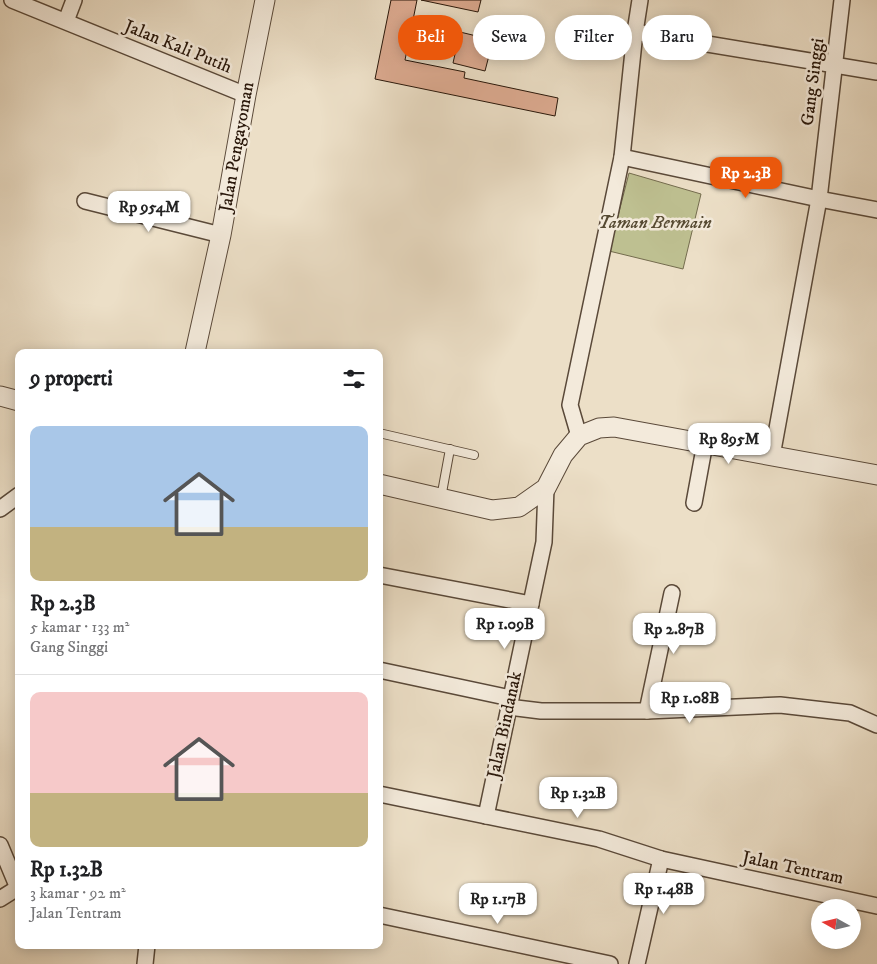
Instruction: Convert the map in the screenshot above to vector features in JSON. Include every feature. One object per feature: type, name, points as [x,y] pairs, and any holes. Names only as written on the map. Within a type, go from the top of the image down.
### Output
[{"type":"street","name":"Jalan Kali Putih","points":[[12,0],[246,95]]},
{"type":"street","points":[[66,21],[74,0]]},
{"type":"street","name":"Jalan Pengayoman","points":[[196,349],[221,235],[265,0]]},
{"type":"street","points":[[640,0],[622,157],[570,406],[579,436],[599,428],[614,427],[877,475]]},
{"type":"street","name":"Gang Singgi","points":[[772,456],[819,199],[842,0]]},
{"type":"street","points":[[635,32],[877,72]]},
{"type":"street","points":[[622,157],[877,210]]},
{"type":"street","points":[[85,201],[221,235]]},
{"type":"street","points":[[0,396],[15,400]]},
{"type":"street","name":"Jalan Bindanak","points":[[486,816],[544,542],[546,488],[563,455],[579,436]]},
{"type":"street","points":[[694,503],[705,443]]},
{"type":"street","points":[[383,485],[492,510],[519,507],[546,488]]},
{"type":"street","points":[[0,509],[15,498]]},
{"type":"street","points":[[383,576],[531,604]]},
{"type":"street","points":[[647,711],[672,593]]},
{"type":"street","points":[[383,671],[540,711],[647,711],[780,705],[850,713],[877,725]]},
{"type":"street","name":"Jalan Tentram","points":[[383,795],[599,839],[661,859],[877,906]]},
{"type":"street","points":[[0,846],[15,881]]},
{"type":"street","points":[[637,964],[661,859]]},
{"type":"street","points":[[0,899],[15,890]]},
{"type":"street","points":[[383,916],[610,964]]},
{"type":"street","points":[[145,964],[147,949]]},
{"type":"lane","points":[[383,434],[474,455]]},
{"type":"lane","points":[[441,498],[450,449]]},
{"type":"green space","name":"Taman Bermain","points":[[629,173],[701,194],[683,269],[609,251]]},
{"type":"building","points":[[391,0],[417,0],[414,15],[398,15],[398,60],[465,72],[464,78],[558,98],[555,116],[375,79]]},
{"type":"building","points":[[421,0],[481,0],[478,12]]},
{"type":"building","points":[[463,33],[473,35],[473,60],[488,60],[485,71],[453,63],[454,60],[463,60]]}]
